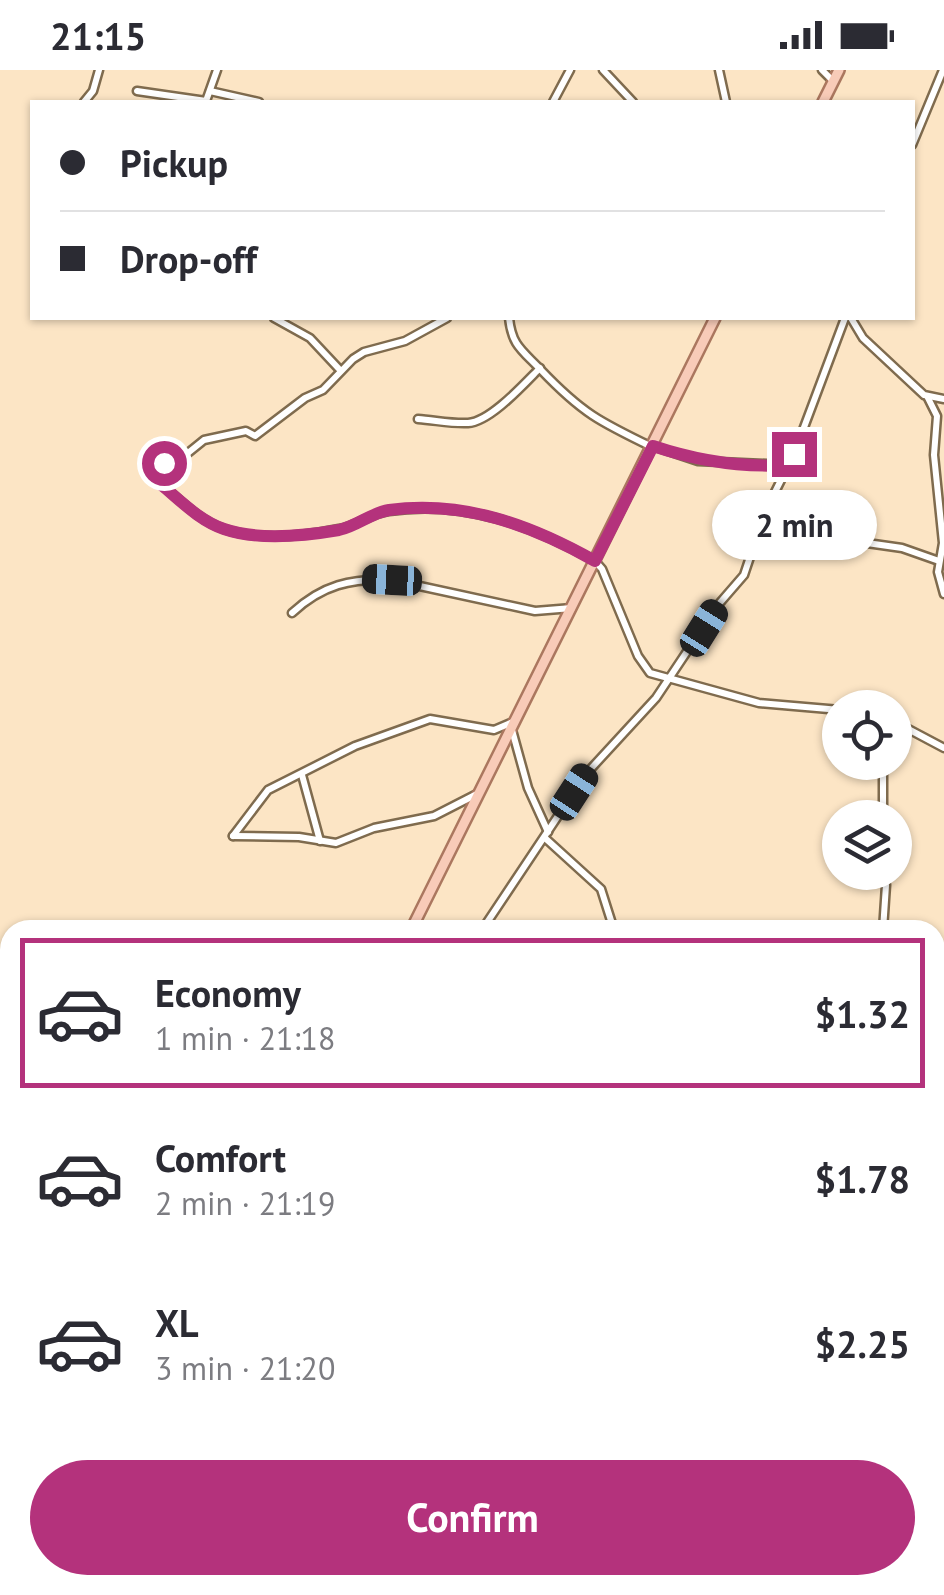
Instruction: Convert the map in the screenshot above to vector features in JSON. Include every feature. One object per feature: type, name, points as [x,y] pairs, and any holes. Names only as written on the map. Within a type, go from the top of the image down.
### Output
[{"type":"main road","points":[[824,100],[839,70]]},
{"type":"main road","points":[[416,920],[714,320]]},
{"type":"street","points":[[86,100],[93,91],[99,70]]},
{"type":"street","points":[[207,100],[216,70]]},
{"type":"street","points":[[554,100],[570,70]]},
{"type":"street","points":[[604,70],[631,100]]},
{"type":"street","points":[[719,70],[726,100]]},
{"type":"street","points":[[822,70],[834,82]]},
{"type":"street","points":[[915,139],[943,70]]},
{"type":"street","points":[[137,91],[193,100]]},
{"type":"street","points":[[210,91],[250,100]]},
{"type":"street","points":[[278,320],[310,338],[340,370]]},
{"type":"street","points":[[443,320],[405,341],[364,352],[340,370],[320,393],[305,398],[255,436],[246,430],[210,437],[183,458],[159,464],[150,476],[206,522],[242,534],[273,536],[339,530],[389,510],[463,511],[529,527],[595,561],[606,576],[644,667],[668,680],[758,703],[822,708]]},
{"type":"street","points":[[508,320],[512,340],[582,411],[652,447],[698,460],[788,465]]},
{"type":"street","points":[[489,920],[586,774],[633,725],[718,605],[744,575],[768,506],[847,320]]},
{"type":"street","points":[[850,320],[878,354],[928,398],[936,416],[934,455],[944,543],[938,572],[944,594]]},
{"type":"street","points":[[418,419],[472,423],[512,397],[540,368]]},
{"type":"street","points":[[928,398],[944,400]]},
{"type":"street","points":[[768,506],[820,523],[853,541],[902,548],[939,560]]},
{"type":"street","points":[[292,614],[318,592],[335,584],[370,579],[392,580],[535,611],[572,608]]},
{"type":"street","points":[[482,791],[434,816],[374,828],[346,842],[233,836],[268,790],[355,746],[404,732],[419,722],[444,719],[494,730],[514,725],[528,788],[546,836],[601,890],[611,920]]},
{"type":"street","points":[[912,730],[942,745]]},
{"type":"street","points":[[302,775],[320,842]]},
{"type":"street","points":[[884,920],[886,890]]},
{"type":"route","points":[[164,463],[150,476],[206,522],[242,534],[273,536],[339,530],[389,510],[463,511],[529,527],[595,561],[653,446],[726,464],[788,465],[794,454]]}]
